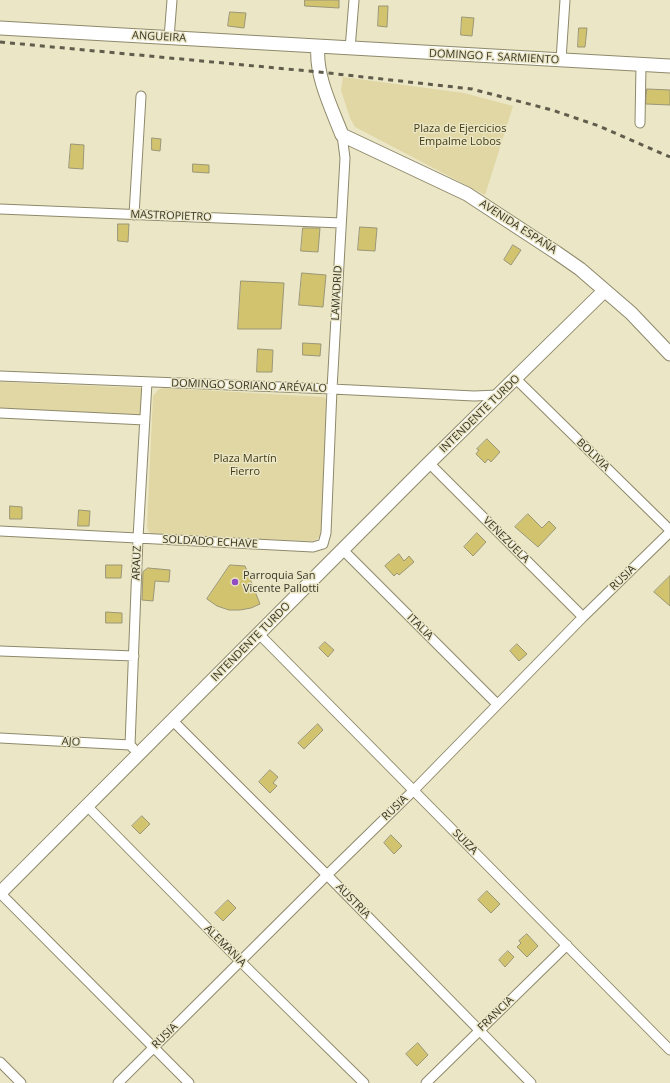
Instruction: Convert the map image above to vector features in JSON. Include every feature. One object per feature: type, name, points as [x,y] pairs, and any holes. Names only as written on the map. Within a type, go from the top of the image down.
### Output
[{"type":"street","points":[[169,38],[172,0]]},
{"type":"street","points":[[350,49],[354,0]]},
{"type":"street","points":[[561,60],[565,0]]},
{"type":"street","name":"ANGUEIRA","points":[[0,28],[318,47]]},
{"type":"street","name":"DOMINGO F. SARMIENTO","points":[[318,47],[670,66]]},
{"type":"street","name":"LAMADRID","points":[[318,47],[317,58],[319,72],[342,135],[345,158],[332,389],[326,533],[323,544]]},
{"type":"street","points":[[640,123],[641,65]]},
{"type":"street","points":[[134,215],[141,96]]},
{"type":"street","name":"AVENIDA ESPAÑA","points":[[342,135],[467,194],[557,253],[580,269],[631,313],[670,354]]},
{"type":"street","name":"MASTROPIETRO","points":[[0,209],[341,223]]},
{"type":"street","name":"INTENDENTE TURDO","points":[[0,893],[88,806],[134,749],[173,721],[429,463],[516,379],[604,290]]},
{"type":"street","name":"DOMINGO SORIANO ARÉVALO","points":[[0,376],[474,396],[498,395]]},
{"type":"street","name":"BOLIVIA","points":[[516,379],[670,531]]},
{"type":"street","name":"ARAUZ","points":[[134,749],[134,656],[138,538],[147,382]]},
{"type":"street","points":[[0,413],[145,420]]},
{"type":"street","name":"VENEZUELA","points":[[429,463],[583,617]]},
{"type":"street","name":"SOLDADO ECHAVE","points":[[0,531],[313,547],[323,544]]},
{"type":"street","name":"RUSIA","points":[[118,1083],[414,790],[497,704],[670,531]]},
{"type":"street","name":"ITALIA","points":[[323,544],[340,553],[497,704]]},
{"type":"street","name":"SUIZA","points":[[259,634],[670,1050]]},
{"type":"street","points":[[0,651],[134,656]]},
{"type":"street","name":"AUSTRIA","points":[[173,721],[327,875],[531,1083]]},
{"type":"street","name":"AJO","points":[[0,738],[134,749]]},
{"type":"street","name":"ALEMANIA","points":[[88,806],[240,962],[364,1083]]},
{"type":"street","points":[[0,893],[189,1083]]},
{"type":"street","name":"FRANCIA","points":[[426,1083],[567,945]]},
{"type":"street","points":[[0,1062],[21,1083]]},
{"type":"green space","name":"Plaza de Ejercicios Empalme Lobos","points":[[343,77],[464,93],[513,106],[485,195],[355,127],[350,118],[341,90]]},
{"type":"green space","points":[[0,382],[142,388],[141,418],[0,413]]},
{"type":"green space","name":"Plaza Martín Fierro","points":[[163,388],[324,397],[327,401],[327,407],[322,531],[318,538],[311,541],[154,535],[149,532],[147,527],[153,396],[158,390]]},
{"type":"building","points":[[305,0],[339,0],[339,8],[305,6]]},
{"type":"building","points":[[379,6],[388,6],[387,27],[378,26]]},
{"type":"building","points":[[230,12],[246,13],[244,28],[228,26]]},
{"type":"building","points":[[462,17],[474,18],[472,36],[461,35]]},
{"type":"building","points":[[579,28],[587,28],[585,47],[578,47]]},
{"type":"building","points":[[647,89],[670,90],[670,105],[646,104]]},
{"type":"building","points":[[152,138],[161,139],[160,151],[152,150]]},
{"type":"building","points":[[71,144],[84,145],[83,169],[69,168]]},
{"type":"building","points":[[193,164],[209,165],[209,173],[193,172]]},
{"type":"building","points":[[118,224],[129,224],[128,242],[118,241]]},
{"type":"building","points":[[360,227],[377,228],[375,251],[358,250]]},
{"type":"building","points":[[303,228],[320,228],[318,252],[301,251]]},
{"type":"building","points":[[513,245],[521,250],[511,265],[504,260]]},
{"type":"building","points":[[302,273],[326,275],[323,307],[299,305]]},
{"type":"building","points":[[241,281],[284,283],[281,329],[238,329]]},
{"type":"building","points":[[303,343],[321,344],[320,356],[303,355]]},
{"type":"building","points":[[258,349],[273,350],[272,372],[257,372]]},
{"type":"building","points":[[487,439],[500,452],[491,462],[488,459],[485,463],[476,454],[479,450],[477,449]]},
{"type":"building","points":[[10,506],[22,507],[22,519],[10,519]]},
{"type":"building","points":[[79,510],[90,511],[89,526],[78,526]]},
{"type":"building","points":[[528,514],[542,528],[549,521],[556,528],[538,547],[515,527]]},
{"type":"building","points":[[477,533],[486,542],[473,556],[464,547]]},
{"type":"building","points":[[399,554],[404,561],[409,556],[414,562],[399,575],[397,573],[394,576],[385,566]]},
{"type":"building","points":[[106,565],[122,565],[121,578],[106,578]]},
{"type":"building","name":"Parroquia San Vicente Pallotti","points":[[230,565],[245,566],[260,604],[251,608],[229,610],[217,606],[207,599]]},
{"type":"building","points":[[148,568],[170,570],[169,582],[155,581],[153,601],[142,600],[143,572]]},
{"type":"building","points":[[670,576],[670,606],[654,592]]},
{"type":"building","points":[[106,612],[122,613],[122,623],[106,623]]},
{"type":"building","points":[[325,642],[334,650],[328,657],[319,648]]},
{"type":"building","points":[[517,644],[527,654],[519,661],[510,651]]},
{"type":"building","points":[[318,724],[323,730],[304,749],[298,743]]},
{"type":"building","points":[[270,770],[278,777],[273,783],[277,786],[270,793],[259,782]]},
{"type":"building","points":[[142,816],[150,824],[140,834],[132,826]]},
{"type":"building","points":[[391,835],[402,846],[394,854],[384,843]]},
{"type":"building","points":[[487,891],[500,904],[491,913],[478,900]]},
{"type":"building","points":[[228,900],[236,908],[223,921],[215,913]]},
{"type":"building","points":[[527,934],[538,946],[527,957],[517,947],[521,943],[519,941]]},
{"type":"building","points":[[508,951],[514,957],[505,967],[499,960]]},
{"type":"building","points":[[418,1043],[428,1055],[417,1066],[406,1054]]},
{"type":"railway","points":[[0,42],[319,72],[472,89],[552,110],[599,126],[670,157]]},
{"type":"place","name":"Parroquia San Vicente Pallotti","points":[[235,582]]}]
